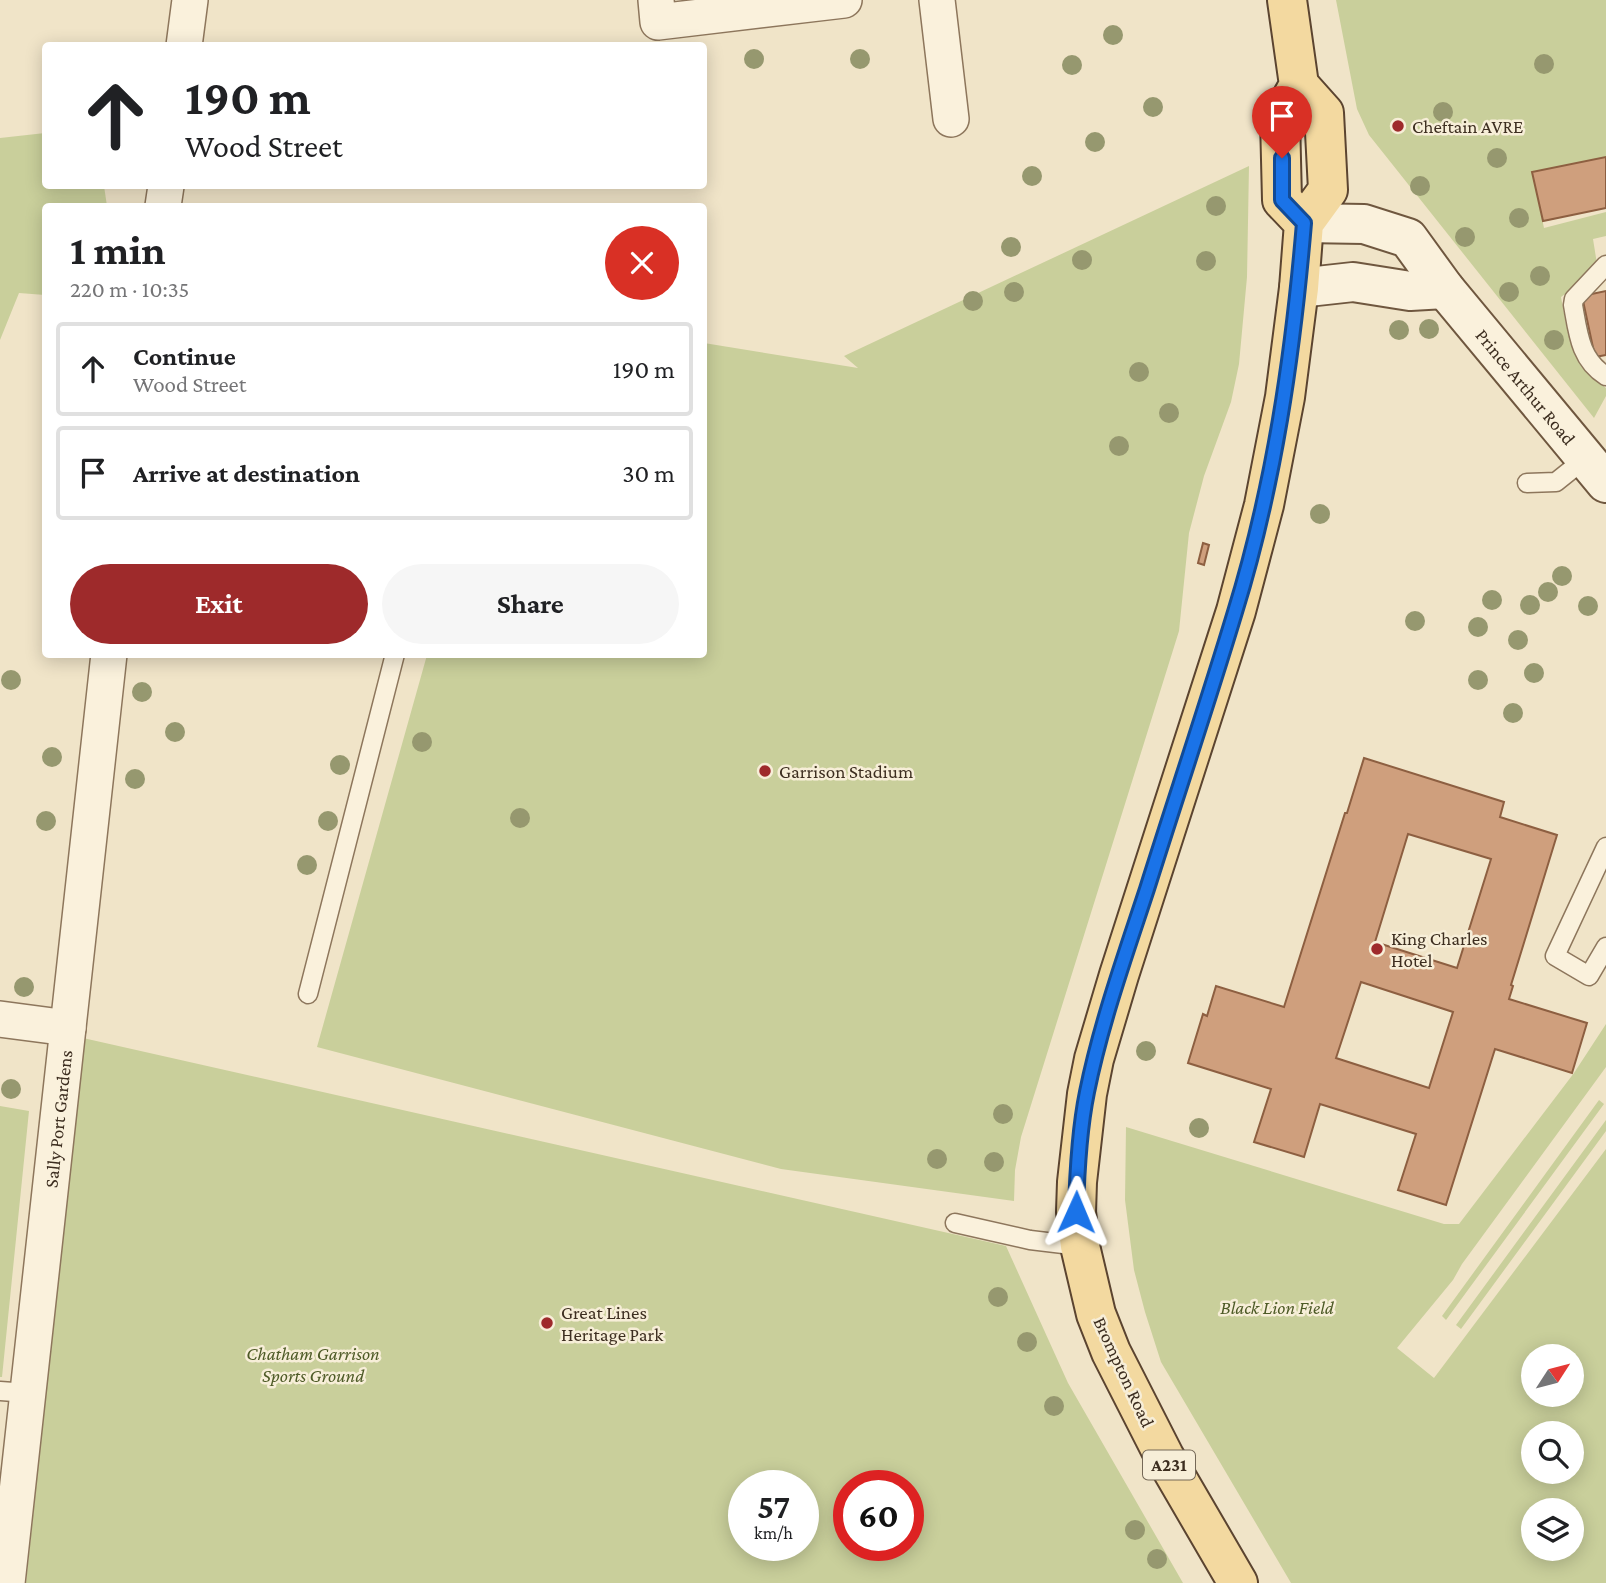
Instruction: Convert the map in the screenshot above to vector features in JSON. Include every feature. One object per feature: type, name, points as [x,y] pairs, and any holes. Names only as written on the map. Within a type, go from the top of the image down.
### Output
[{"type":"main road","points":[[1287,0],[1299,85],[1324,113],[1328,190],[1304,223]]},
{"type":"main road","name":"A231","points":[[1299,288],[1304,223]]},
{"type":"main road","name":"Prince Arthur Road","points":[[1304,223],[1364,224],[1408,238],[1445,289],[1596,470]]},
{"type":"main road","points":[[1299,288],[1353,282],[1410,291],[1445,289]]},
{"type":"main road","name":"Brompton Road","points":[[1238,1583],[1164,1456],[1123,1378],[1096,1314],[1080,1247],[1076,1212],[1078,1156],[1094,1059],[1243,586],[1264,505],[1285,397],[1299,288]]},
{"type":"street","points":[[185,42],[190,0]]},
{"type":"street","points":[[658,23],[844,0]]},
{"type":"street","points":[[937,0],[951,119]]},
{"type":"street","name":"Sally Port Gardens","points":[[7,1583],[14,1392],[68,1028],[109,658]]},
{"type":"street","points":[[0,1019],[68,1028]]},
{"type":"lane","points":[[1606,265],[1574,299],[1573,305],[1579,342],[1594,369],[1606,376]]},
{"type":"lane","points":[[1527,483],[1556,482],[1596,470]]},
{"type":"lane","points":[[308,994],[394,658]]},
{"type":"lane","points":[[1606,847],[1555,956],[1589,976],[1606,947]]},
{"type":"lane","points":[[955,1223],[1030,1240],[1080,1247]]},
{"type":"green space","points":[[1336,0],[1606,0],[1606,157],[1532,173],[1544,228],[1606,212],[1606,236],[1593,239],[1597,264],[1561,297],[1569,336],[1578,359],[1594,379],[1606,388],[1606,396],[1594,418],[1369,135],[1357,109]]},
{"type":"green space","points":[[42,133],[42,189],[104,189],[107,203],[42,203],[42,295],[19,293],[0,340],[0,138]]},
{"type":"green space","name":"Garrison Stadium","points":[[1249,166],[1247,277],[1239,364],[1231,402],[1204,476],[1189,533],[1179,631],[1021,1137],[1015,1170],[1014,1201],[781,1169],[317,1047],[426,658],[707,658],[707,343],[858,368],[844,356]]},
{"type":"green space","name":"Black Lion Field","points":[[1606,1024],[1606,1067],[1453,1280],[1397,1348],[1434,1378],[1606,1149],[1606,1583],[1291,1583],[1161,1362],[1134,1270],[1125,1200],[1126,1127],[1444,1224],[1459,1224],[1574,1073]]},
{"type":"green space","name":"Great Lines Heritage Park","points":[[83,1038],[1006,1246],[1068,1383],[1183,1583],[26,1583]]},
{"type":"green space","points":[[1599,1100],[1604,1104],[1446,1320],[1442,1316]]},
{"type":"green space","points":[[0,1106],[29,1111],[2,1377],[0,1377]]},
{"type":"green space","points":[[1606,1120],[1606,1131],[1461,1329],[1456,1325]]},
{"type":"building","points":[[1606,157],[1606,208],[1543,221],[1532,172]]},
{"type":"building","points":[[1606,291],[1606,355],[1595,357],[1582,296]]},
{"type":"building","points":[[1203,543],[1209,545],[1204,565],[1198,563]]},
{"type":"building","points":[[1364,758],[1504,802],[1500,817],[1557,835],[1509,999],[1587,1023],[1572,1073],[1495,1049],[1446,1205],[1398,1190],[1416,1134],[1320,1104],[1304,1157],[1254,1142],[1271,1089],[1188,1063],[1203,1014],[1207,1016],[1216,986],[1284,1007]],"holes":[[[1408,834],[1491,859],[1457,968],[1375,942]],[[1361,982],[1453,1012],[1429,1088],[1336,1058]]]},
{"type":"place","name":"Cheftain AVRE","points":[[1398,126]]},
{"type":"place","name":"Garrison Stadium","points":[[765,771]]},
{"type":"place","name":"King Charles Hotel","points":[[1377,949]]},
{"type":"place","name":"Great Lines Heritage Park","points":[[547,1323]]},
{"type":"route","points":[[1076,1212],[1078,1156],[1094,1059],[1236,611],[1264,505],[1285,397],[1304,223],[1282,200],[1282,158]]},
{"type":"park label","name":"Chatham Garrison Sports Ground","points":[[313,1364]]}]
